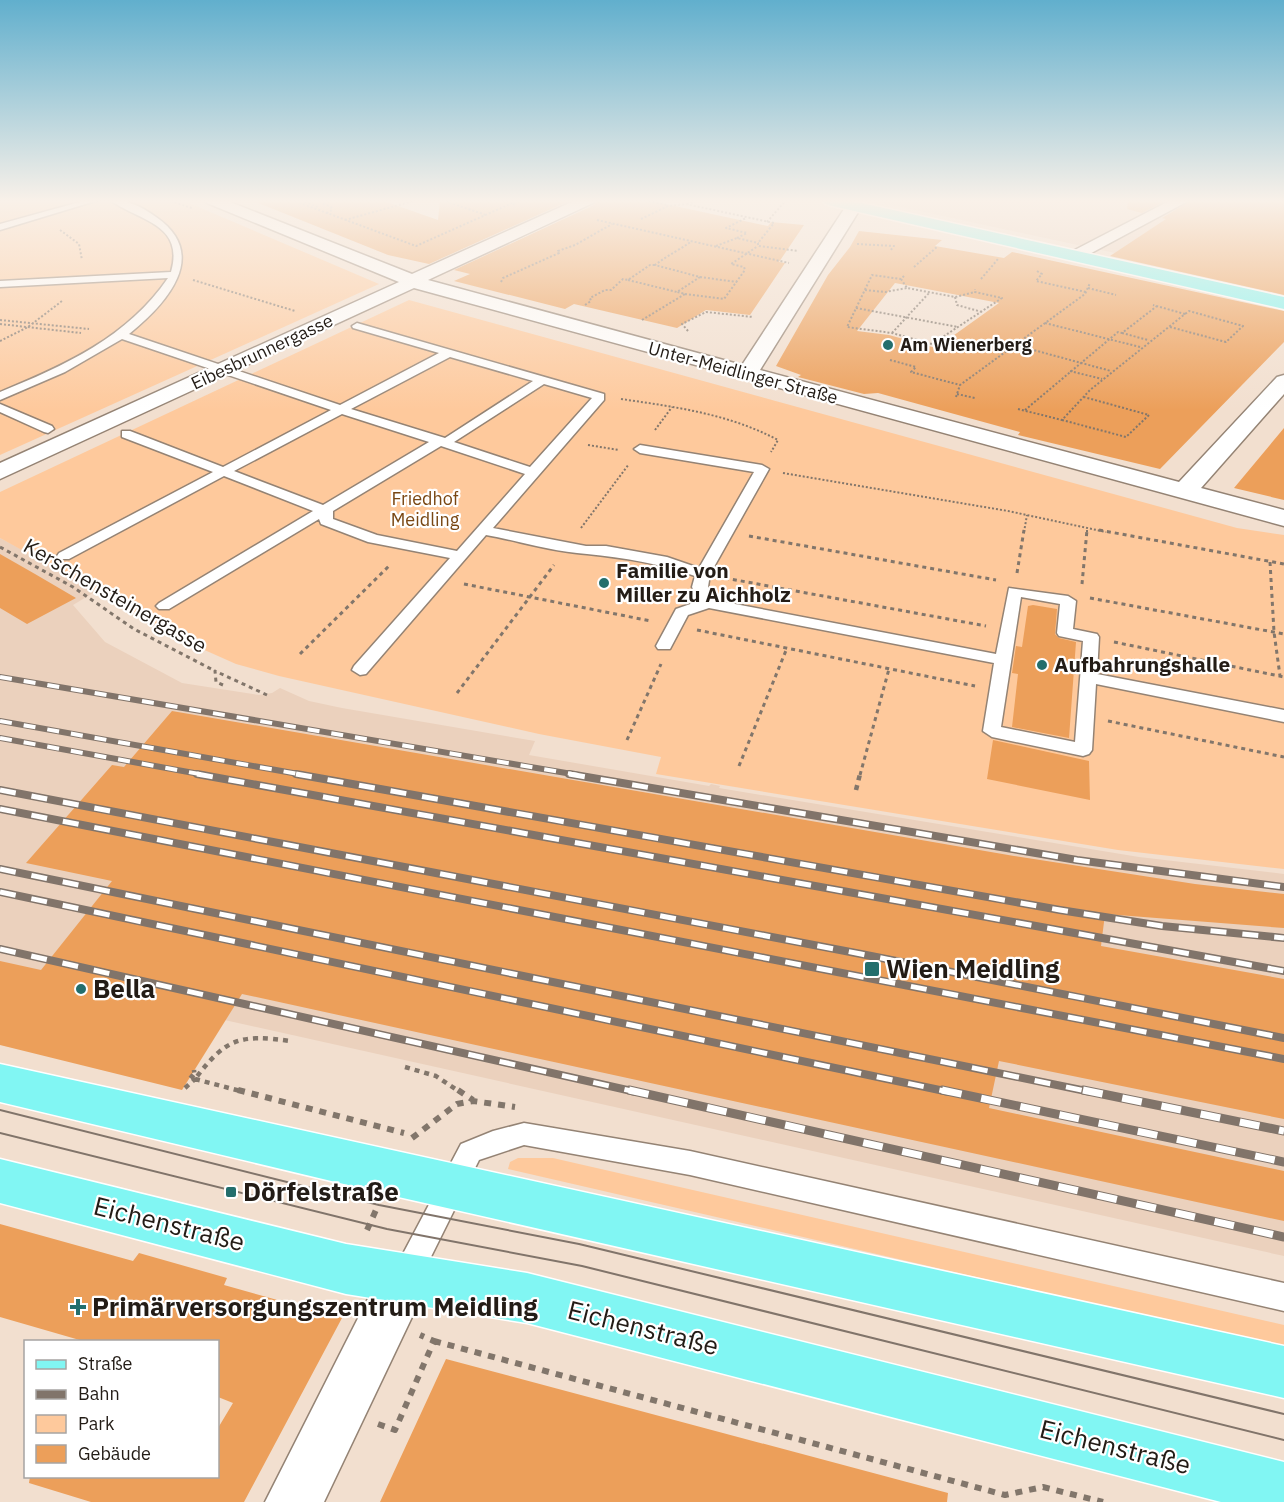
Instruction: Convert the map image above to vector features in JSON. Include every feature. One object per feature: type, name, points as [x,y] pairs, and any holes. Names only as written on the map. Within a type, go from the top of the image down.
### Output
[{"type":"main road","points":[[1144,270],[1284,303]]},
{"type":"main road","points":[[0,1083],[462,1169],[1284,1372]]},
{"type":"main road","name":"Eichenstraße","points":[[0,1181],[346,1269],[527,1298],[1284,1490]]},
{"type":"street","name":"Unter-Meidlinger Straße","points":[[387,270],[414,281],[548,320],[1284,518]]},
{"type":"street","name":"Eibesbrunnergasse","points":[[0,472],[437,270]]},
{"type":"street","points":[[747,374],[813,270]]},
{"type":"street","points":[[1184,492],[1284,381]]},
{"type":"street","points":[[294,1502],[405,1277]]},
{"type":"lane","points":[[0,396],[44,377],[121,335],[154,304],[173,278],[175,270]]},
{"type":"lane","points":[[0,284],[173,278]]},
{"type":"lane","points":[[357,326],[600,397],[360,670]]},
{"type":"lane","points":[[121,335],[222,371],[533,472]]},
{"type":"lane","points":[[64,556],[448,353]]},
{"type":"lane","points":[[164,606],[439,442],[448,441],[543,380]]},
{"type":"lane","points":[[0,408],[48,429]]},
{"type":"lane","points":[[126,434],[326,511]]},
{"type":"lane","points":[[639,451],[762,469],[703,573],[700,587],[708,603]]},
{"type":"lane","points":[[326,511],[326,521],[374,539],[461,556]]},
{"type":"lane","points":[[483,530],[667,561],[703,573]]},
{"type":"lane","points":[[1014,587],[1075,599],[1065,633],[1091,637],[1083,750],[992,731],[1014,587]]},
{"type":"lane","points":[[664,646],[682,612],[708,603],[1003,660]]},
{"type":"lane","points":[[1088,677],[1284,716]]},
{"type":"lane","points":[[405,1277],[462,1169],[493,1142],[524,1134],[690,1163],[1284,1297]]},
{"type":"path","points":[[463,296],[496,284],[519,270]]},
{"type":"path","points":[[548,320],[582,307],[604,290],[611,290],[619,286],[617,283],[628,280],[641,272],[640,270]]},
{"type":"path","points":[[674,270],[700,277],[737,282]]},
{"type":"path","points":[[628,280],[685,294],[724,299],[745,270]]},
{"type":"path","points":[[981,279],[989,270]]},
{"type":"path","points":[[1036,271],[1042,274],[1036,281],[1116,294]]},
{"type":"path","points":[[865,290],[885,292],[907,288],[955,297],[975,290],[1002,298],[932,344],[892,333],[847,327],[872,275],[901,279],[907,288]]},
{"type":"path","points":[[901,279],[904,276]]},
{"type":"path","points":[[677,292],[700,277]]},
{"type":"path","points":[[173,278],[191,279],[304,314]]},
{"type":"path","points":[[975,398],[957,396],[960,385],[1045,323],[1087,290],[1090,283]]},
{"type":"path","points":[[892,333],[930,293]]},
{"type":"path","points":[[613,337],[685,294]]},
{"type":"path","points":[[955,297],[957,305],[982,312]]},
{"type":"path","points":[[1122,333],[1155,306],[1185,314]]},
{"type":"path","points":[[856,308],[959,328]]},
{"type":"path","points":[[1062,420],[1112,371],[1189,311],[1244,326],[1226,342],[1170,327]]},
{"type":"path","points":[[669,352],[698,334],[685,330],[682,324],[706,312],[757,317]]},
{"type":"path","points":[[0,320],[121,335]]},
{"type":"path","points":[[1045,323],[1140,348]]},
{"type":"path","points":[[0,324],[121,335]]},
{"type":"path","points":[[1025,411],[1118,332],[1149,340]]},
{"type":"path","points":[[1015,345],[1112,371]]},
{"type":"path","points":[[890,360],[916,367],[911,372],[960,385]]},
{"type":"path","points":[[1070,371],[1103,379]]},
{"type":"path","points":[[600,397],[708,411],[755,426],[778,440],[762,469],[1027,515],[1284,564]]},
{"type":"path","points":[[1018,409],[1126,437],[1149,415],[1084,397]]},
{"type":"path","points":[[457,693],[672,406]]},
{"type":"path","points":[[561,441],[639,451]]},
{"type":"path","points":[[728,532],[1014,587],[1027,515]]},
{"type":"path","points":[[1088,528],[1075,599],[1284,634]]},
{"type":"path","name":"Kerschensteinergasse","points":[[0,547],[73,587],[134,629],[267,695]]},
{"type":"path","points":[[300,654],[409,547]]},
{"type":"path","points":[[1091,637],[1282,677],[1274,632],[1270,562]]},
{"type":"path","points":[[703,573],[1008,630]]},
{"type":"path","points":[[440,579],[998,690]]},
{"type":"path","points":[[627,740],[665,655],[664,646]]},
{"type":"path","points":[[739,766],[787,648]]},
{"type":"path","points":[[856,790],[889,669]]},
{"type":"path","name":"Kerschensteinergasse","points":[[215,671],[216,682]]},
{"type":"path","points":[[216,682],[223,685]]},
{"type":"path","points":[[1086,716],[1284,757]]},
{"type":"path","points":[[290,1041],[252,1035],[227,1041],[193,1077],[414,1135]]},
{"type":"path","points":[[405,1067],[436,1076],[473,1101]]},
{"type":"path","points":[[434,1341],[1005,1495],[1043,1487],[1103,1502]]},
{"type":"shaded area","points":[[1192,270],[1284,270],[1284,291]]},
{"type":"shaded area","points":[[0,538],[98,590],[73,605],[105,642],[182,683],[259,695],[272,693],[280,688],[309,701],[342,708],[535,741],[529,755],[1139,857],[1284,874],[1284,1256],[0,970]]},
{"type":"green space","points":[[0,270],[346,270],[379,284],[0,455]]},
{"type":"green space","name":"Friedhof Meidling","points":[[409,300],[1237,528],[1284,535],[1284,869],[1118,850],[656,774],[661,757],[539,734],[279,676],[236,664],[200,648],[0,538],[0,492]]},
{"type":"green space","points":[[518,1158],[553,1158],[1284,1325],[1284,1348],[508,1169],[510,1162]]},
{"type":"building","points":[[454,270],[780,270],[750,315],[706,310],[677,328],[574,304],[565,309],[454,281],[470,274]]},
{"type":"building","points":[[832,270],[1095,270],[1284,311],[1284,342],[1160,469],[1018,435],[1020,432],[878,393],[864,394],[798,377],[801,375],[776,366]],"holes":[[[895,283],[999,303],[936,348],[889,335],[857,331]]]},
{"type":"building","points":[[1173,270],[1284,270],[1284,295]]},
{"type":"building","points":[[1284,428],[1284,500],[1234,488]]},
{"type":"building","points":[[0,554],[76,598],[27,624],[0,608]]},
{"type":"building","name":"Aufbahrungshalle","points":[[1028,606],[1057,609],[1055,634],[1059,638],[1076,642],[1069,738],[1012,727],[1018,674],[1012,673],[1016,646],[1022,647]]},
{"type":"building","points":[[172,711],[1014,856],[1195,884],[1284,894],[1284,928],[1105,914],[1101,946],[1284,979],[1284,1119],[999,1061],[989,1108],[1284,1171],[1284,1221],[242,994],[182,1090],[0,1045],[0,961],[41,970],[112,881],[26,863],[112,765],[124,767]]},
{"type":"building","points":[[993,740],[1089,761],[1090,800],[987,779]]},
{"type":"building","points":[[0,1224],[133,1261],[139,1253],[227,1278],[224,1285],[342,1318],[244,1502],[91,1502],[29,1483],[30,1478],[219,1478],[219,1426],[233,1403],[219,1397],[219,1340],[80,1340],[0,1317]]},
{"type":"building","points":[[446,1359],[948,1493],[947,1502],[380,1502]]},
{"type":"tram line","points":[[0,1110],[379,1205],[579,1244],[1284,1414]]},
{"type":"tram line","points":[[0,1133],[387,1229],[582,1266],[1284,1440]]},
{"type":"railway","points":[[0,677],[578,775]]},
{"type":"railway","points":[[0,721],[304,775]]},
{"type":"railway","points":[[0,738],[205,775]]},
{"type":"railway","points":[[197,774],[1284,971]]},
{"type":"railway","points":[[296,774],[1060,910],[1162,926],[1284,938]]},
{"type":"railway","points":[[569,774],[1077,860],[1284,887]]},
{"type":"railway","points":[[0,790],[861,954],[1284,1038]]},
{"type":"railway","points":[[0,809],[1284,1059]]},
{"type":"railway","points":[[0,869],[1091,1092]]},
{"type":"railway","points":[[0,892],[949,1092]]},
{"type":"railway","points":[[0,949],[636,1092]]},
{"type":"railway","points":[[629,1090],[1284,1237]]},
{"type":"railway","points":[[942,1090],[1284,1162]]},
{"type":"railway","points":[[1083,1090],[1284,1131]]},
{"type":"place","name":"Am Wienerberg","points":[[888,345]]},
{"type":"place","name":"Familie von Miller zu Aichholz","points":[[604,583]]},
{"type":"place","name":"Aufbahrungshalle","points":[[1042,665]]},
{"type":"place","name":"Wien Meidling","points":[[872,969]]},
{"type":"place","name":"Bella","points":[[81,989]]},
{"type":"place","name":"Dörfelstraße","points":[[231,1192]]},
{"type":"place","name":"Primärversorgungszentrum Meidling","points":[[78,1307]]}]
